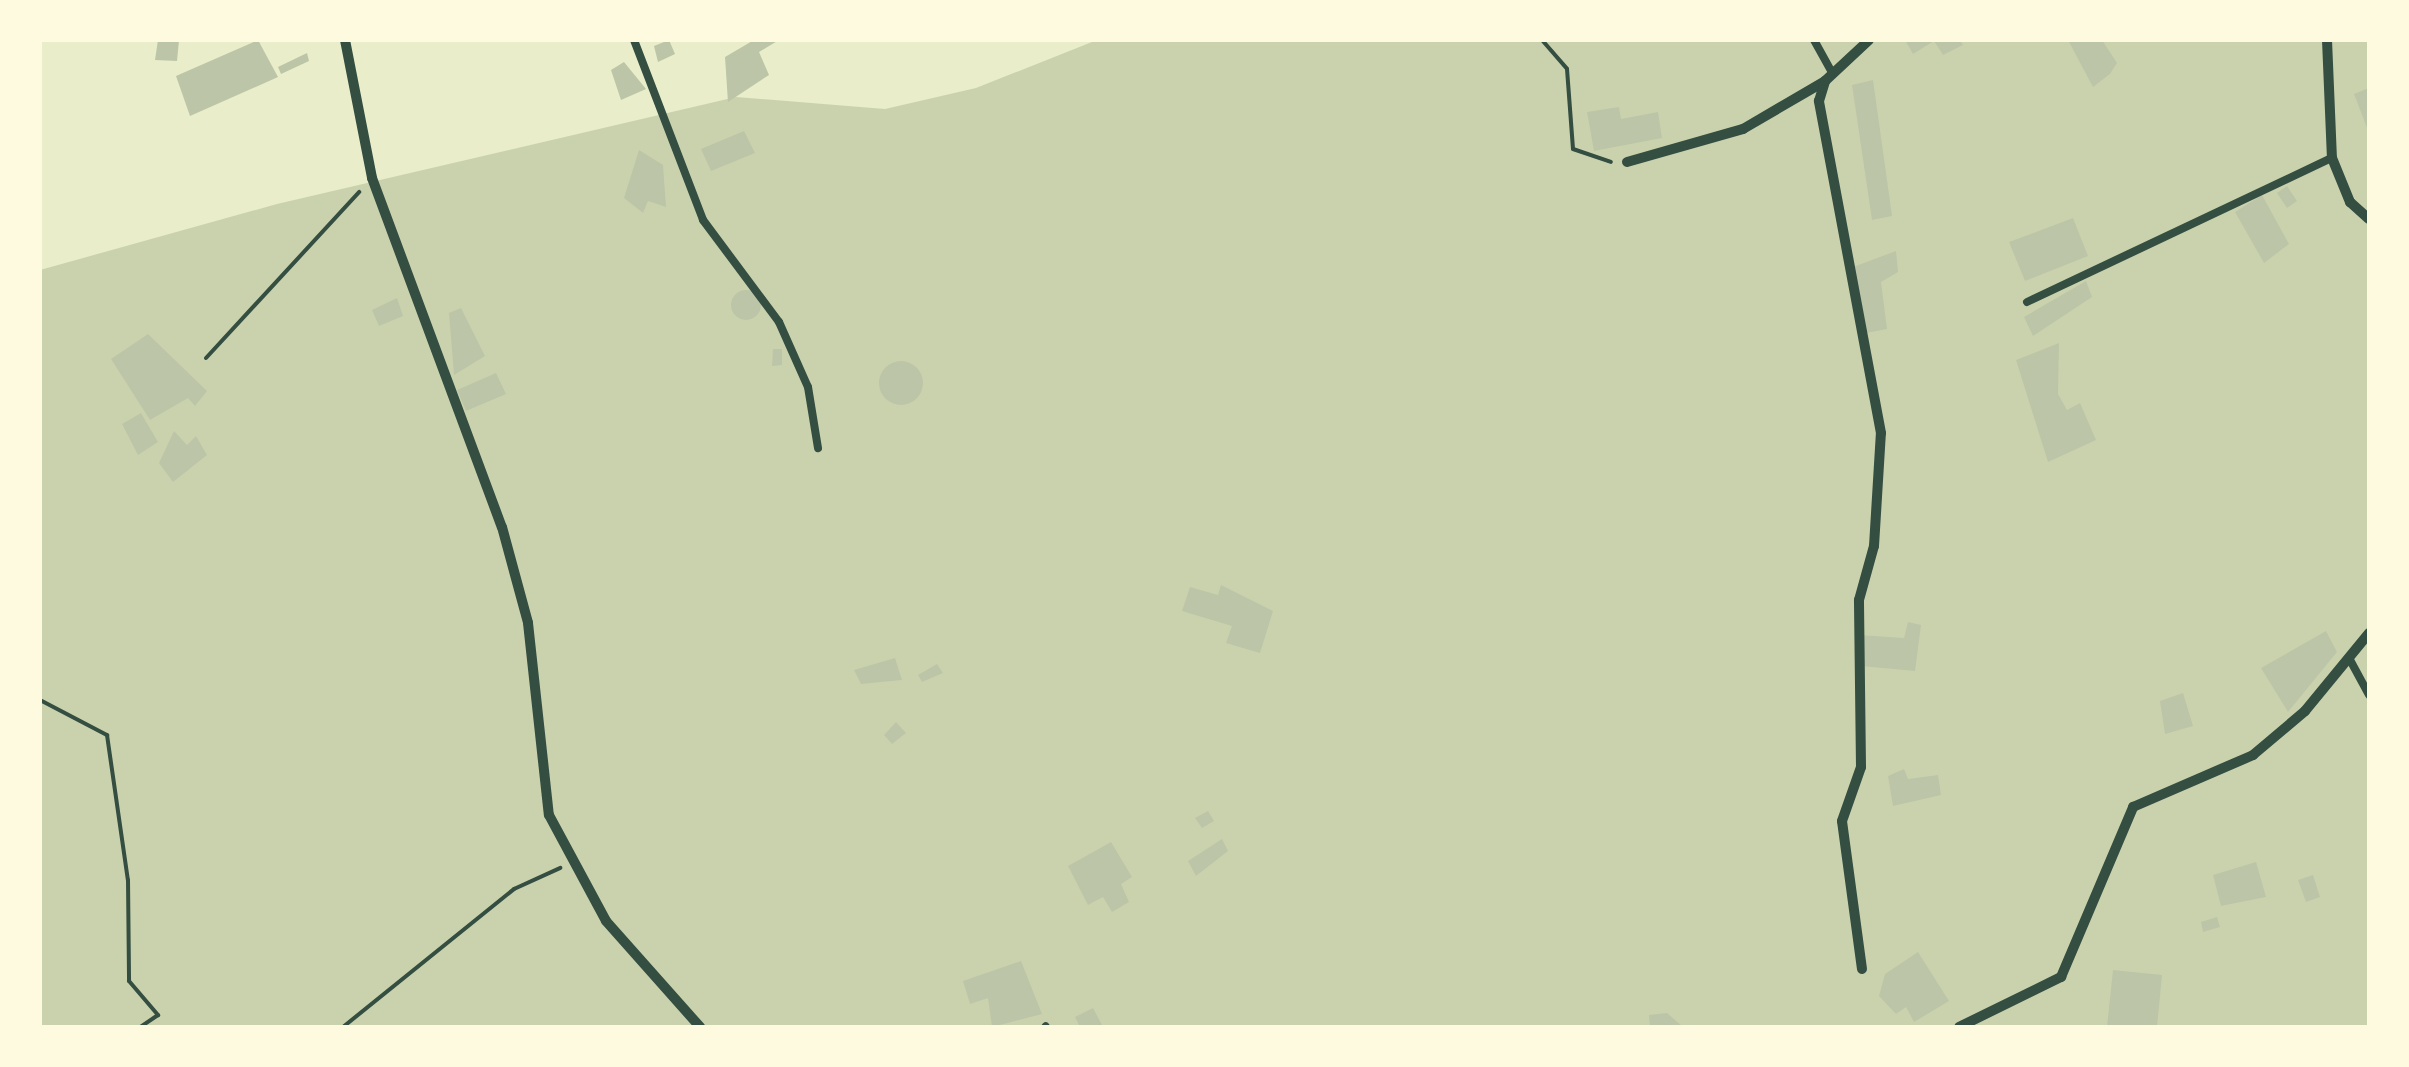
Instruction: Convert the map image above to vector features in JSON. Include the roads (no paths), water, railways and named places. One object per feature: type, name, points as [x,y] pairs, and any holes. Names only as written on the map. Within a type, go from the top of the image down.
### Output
[{"type":"street","points":[[345,40],[372,178],[502,527],[528,623],[549,816],[568,864],[700,1027]]},
{"type":"street","points":[[1627,162],[1742,130],[1829,77],[1869,40]]},
{"type":"street","points":[[2327,40],[2332,158],[2350,202],[2369,219]]},
{"type":"street","points":[[1829,77],[1819,101],[1881,433],[1874,546],[1859,600],[1860,767],[1842,821],[1862,969]]},
{"type":"street","points":[[1959,1027],[1975,1024],[2061,977],[2133,807],[2253,755],[2369,633]]},
{"type":"lane","points":[[634,40],[703,220],[779,322],[808,386],[818,448]]},
{"type":"lane","points":[[1814,40],[1829,77]]},
{"type":"lane","points":[[2028,302],[2332,158]]},
{"type":"lane","points":[[2349,658],[2369,694]]}]
